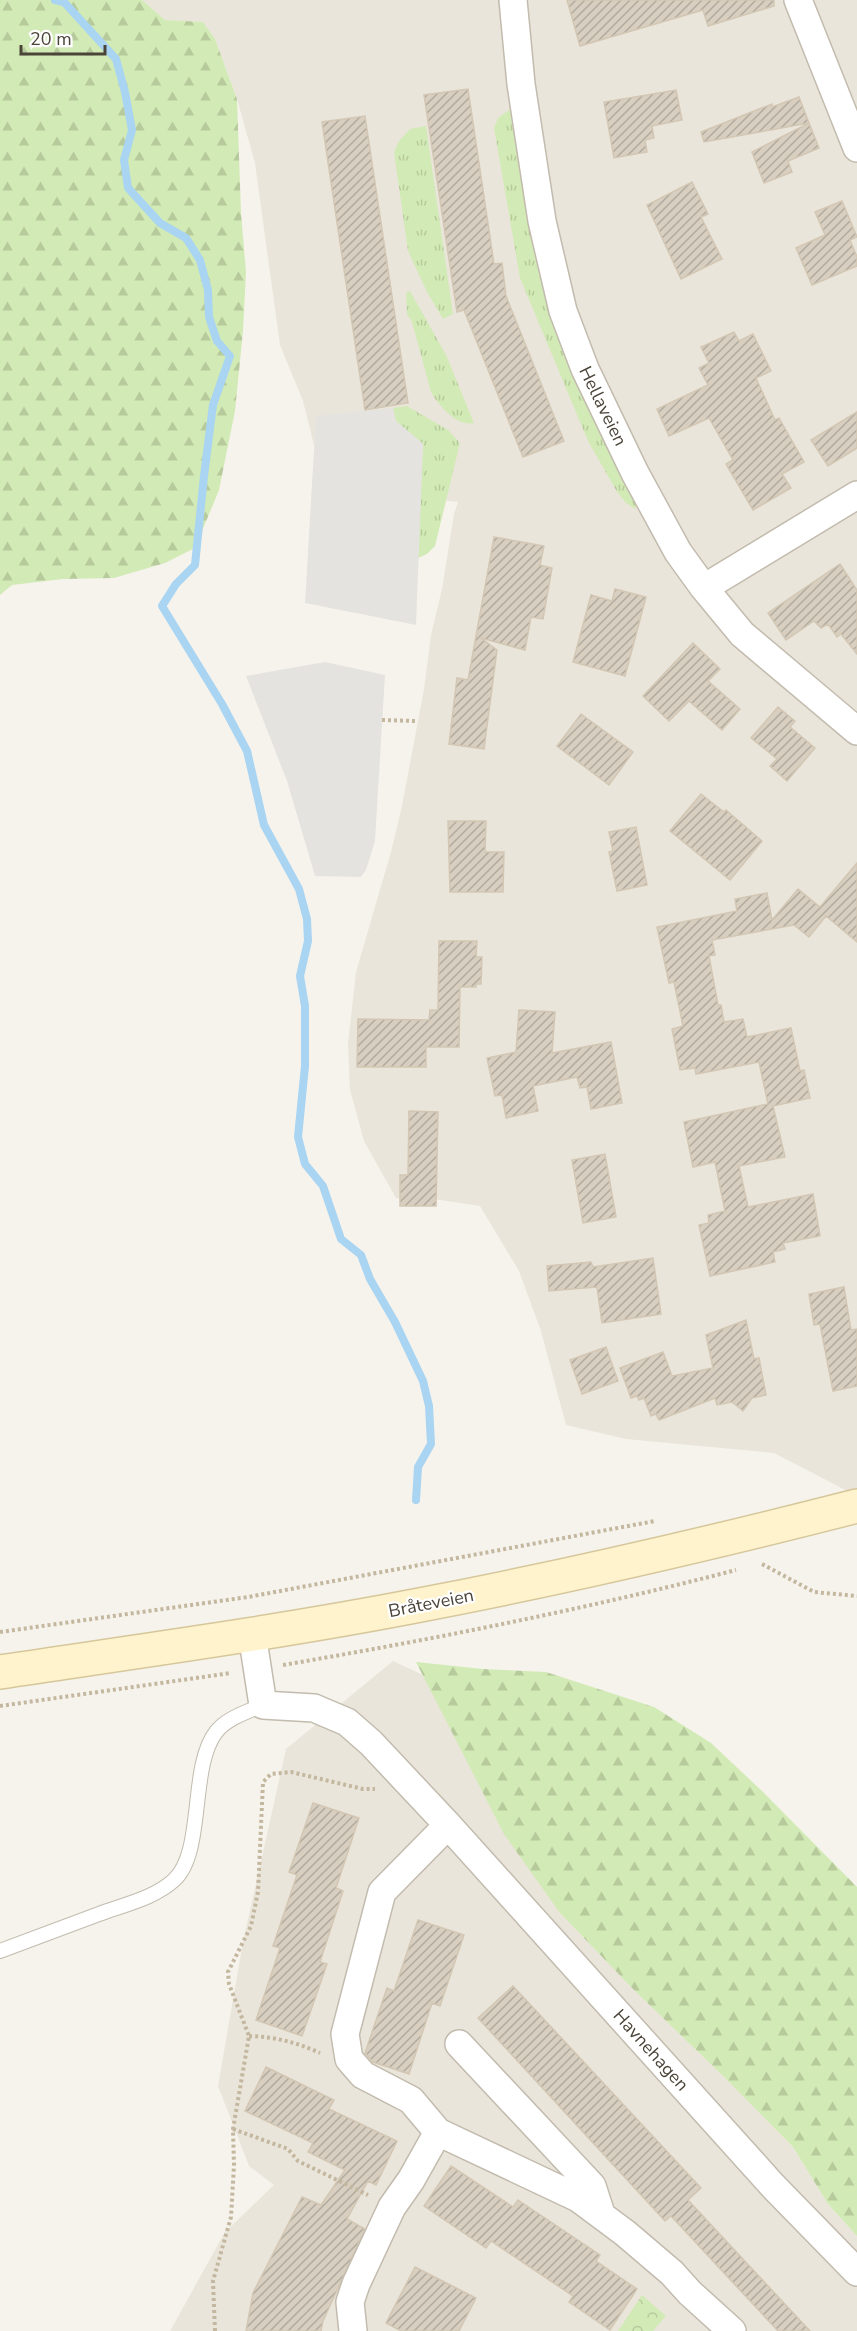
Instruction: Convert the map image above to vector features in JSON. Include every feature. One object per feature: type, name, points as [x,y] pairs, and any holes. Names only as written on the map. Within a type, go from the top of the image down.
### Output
[{"type":"main road","name":"Bråteveien","points":[[0,1672],[418,1606],[684,1549],[857,1506]]},
{"type":"street","name":"Hellaveien","points":[[513,0],[515,39],[542,221],[563,311],[585,369],[635,473],[678,552],[704,588],[742,634],[857,731]]},
{"type":"street","points":[[798,0],[857,148]]},
{"type":"street","points":[[704,588],[857,495]]},
{"type":"street","points":[[252,1634],[263,1705]]},
{"type":"street","name":"Havnehagen","points":[[263,1705],[314,1708],[347,1722],[371,1743],[448,1825],[773,2186],[857,2272]]},
{"type":"street","points":[[448,1825],[382,1892],[345,2034],[349,2059],[363,2075],[411,2100],[438,2132],[578,2198],[672,2273],[690,2294],[732,2331]]},
{"type":"street","points":[[459,2044],[592,2186],[602,2216]]},
{"type":"street","points":[[353,2331],[350,2302],[356,2284],[392,2206],[411,2180],[438,2132]]},
{"type":"lane","points":[[0,1952],[147,1896],[172,1882],[180,1874],[188,1856],[204,1759],[215,1733],[230,1720],[263,1705]]},
{"type":"path","points":[[382,720],[415,721]]},
{"type":"path","points":[[0,1632],[248,1597],[665,1519]]},
{"type":"path","points":[[762,1564],[814,1592],[857,1596]]},
{"type":"path","points":[[215,2331],[213,2281],[231,2217],[234,2165],[233,2129],[249,2036],[229,1984],[228,1972],[251,1926],[255,1904],[263,1782],[271,1774],[291,1772],[363,1789],[386,1789]]},
{"type":"path","points":[[249,2036],[276,2037],[332,2059],[349,2059]]},
{"type":"path","points":[[233,2129],[288,2149],[298,2161],[392,2206]]},
{"type":"shaded area","points":[[142,0],[857,0],[857,1496],[774,1453],[626,1439],[566,1425],[541,1331],[519,1271],[480,1206],[434,1199],[396,1198],[364,1141],[350,1090],[348,1044],[356,972],[402,806],[424,689],[431,635],[458,502],[441,500],[317,457],[303,401],[280,345],[255,163],[237,99],[215,39],[203,22],[165,20]]},
{"type":"shaded area","points":[[393,408],[396,421],[423,444],[416,625],[305,603],[316,416]]},
{"type":"shaded area","points":[[325,662],[385,675],[375,841],[366,870],[361,877],[315,876],[287,781],[246,676]]},
{"type":"shaded area","points":[[393,1661],[423,1675],[560,1913],[632,1988],[793,2147],[828,2204],[857,2236],[857,2331],[170,2331],[225,2232],[274,2185],[249,2166],[218,2086],[243,1942],[286,1749]]},
{"type":"green space","points":[[0,0],[142,0],[165,20],[203,22],[215,39],[237,99],[241,213],[246,272],[235,411],[219,490],[195,548],[165,563],[114,578],[63,579],[12,585],[0,595]]},
{"type":"green space","points":[[509,110],[518,148],[637,504],[635,509],[625,502],[616,490],[588,441],[520,278],[494,128],[498,118]]},
{"type":"green space","points":[[426,126],[453,314],[443,319],[427,292],[408,251],[394,152],[399,141],[410,129]]},
{"type":"green space","points":[[410,291],[446,355],[474,423],[455,419],[431,392],[412,322],[407,314],[406,293]]},
{"type":"green space","points":[[407,406],[448,430],[460,443],[435,546],[427,554],[418,558],[423,444],[396,421],[393,408]]},
{"type":"green space","points":[[416,1662],[483,1669],[546,1672],[654,1707],[711,1743],[857,1887],[857,2236],[828,2204],[793,2147],[632,1988],[560,1913],[504,1834]]},
{"type":"green space","points":[[642,2295],[666,2316],[653,2331],[618,2331]]},
{"type":"building","points":[[567,0],[774,0],[774,6],[708,26],[703,10],[580,46]]},
{"type":"building","points":[[468,89],[494,264],[502,263],[506,296],[564,441],[523,457],[464,310],[457,312],[424,95]]},
{"type":"building","points":[[676,90],[682,120],[652,126],[654,138],[645,140],[647,152],[614,158],[604,102]]},
{"type":"building","points":[[799,97],[809,123],[704,142],[701,132],[772,104],[772,107]]},
{"type":"building","points":[[365,116],[408,403],[365,410],[322,122]]},
{"type":"building","points":[[809,123],[819,148],[788,161],[792,172],[764,183],[752,152]]},
{"type":"building","points":[[692,182],[708,214],[701,217],[722,259],[681,279],[647,205]]},
{"type":"building","points":[[842,201],[857,237],[850,240],[857,257],[857,266],[812,285],[796,248],[825,235],[815,212]]},
{"type":"building","points":[[734,332],[739,341],[753,334],[771,371],[756,378],[775,420],[779,418],[804,462],[782,474],[791,488],[753,510],[726,464],[733,460],[709,418],[669,436],[657,409],[708,385],[699,368],[709,363],[701,347]]},
{"type":"building","points":[[857,412],[857,448],[828,466],[811,440]]},
{"type":"building","points":[[494,537],[544,546],[540,565],[552,568],[543,619],[531,617],[525,650],[481,638],[497,650],[484,749],[449,744],[457,678],[468,680]]},
{"type":"building","points":[[840,564],[857,590],[857,654],[841,634],[837,637],[828,624],[821,628],[814,621],[786,640],[768,613]]},
{"type":"building","points":[[615,589],[646,597],[625,676],[573,662],[591,595],[612,601]]},
{"type":"building","points":[[693,643],[720,669],[708,681],[740,709],[722,730],[689,701],[669,721],[643,696]]},
{"type":"building","points":[[778,707],[795,721],[790,727],[815,748],[787,781],[770,766],[777,759],[751,738]]},
{"type":"building","points":[[581,714],[633,752],[609,785],[557,746]]},
{"type":"building","points":[[701,794],[724,812],[726,810],[762,841],[730,880],[670,831]]},
{"type":"building","points":[[448,821],[486,821],[485,852],[504,852],[503,892],[450,892]]},
{"type":"building","points":[[636,827],[647,885],[617,891],[609,852],[613,851],[609,832]]},
{"type":"building","points":[[857,863],[857,942],[826,916],[809,937],[794,925],[712,940],[715,955],[709,956],[718,1005],[721,1005],[724,1022],[743,1019],[747,1037],[791,1028],[800,1071],[804,1070],[810,1098],[773,1106],[785,1157],[739,1166],[748,1207],[813,1194],[820,1236],[783,1243],[785,1249],[773,1252],[775,1262],[710,1276],[699,1225],[709,1223],[708,1215],[725,1211],[715,1162],[693,1167],[684,1122],[768,1104],[759,1062],[696,1074],[695,1068],[680,1070],[672,1029],[683,1026],[674,982],[669,983],[657,927],[737,911],[735,899],[767,893],[772,920],[798,889],[820,907]]},
{"type":"building","points":[[439,941],[477,941],[476,957],[482,957],[481,984],[476,984],[476,987],[460,987],[459,1047],[426,1047],[426,1067],[357,1067],[358,1019],[429,1020],[430,1010],[438,1010]]},
{"type":"building","points":[[519,1010],[555,1012],[552,1053],[611,1042],[622,1103],[591,1109],[587,1087],[580,1088],[577,1077],[533,1086],[538,1111],[506,1118],[502,1095],[495,1096],[487,1058],[516,1052]]},
{"type":"building","points":[[409,1111],[438,1112],[436,1206],[400,1206],[400,1175],[408,1175]]},
{"type":"building","points":[[605,1154],[616,1217],[583,1223],[572,1160]]},
{"type":"building","points":[[653,1258],[661,1314],[602,1323],[597,1287],[549,1291],[547,1266],[591,1262],[593,1267]]},
{"type":"building","points":[[844,1287],[851,1330],[857,1329],[857,1386],[833,1391],[820,1324],[814,1325],[809,1294]]},
{"type":"building","points":[[746,1320],[754,1359],[759,1358],[766,1395],[752,1398],[743,1411],[732,1402],[717,1405],[715,1398],[659,1420],[656,1414],[651,1416],[644,1398],[639,1400],[637,1396],[631,1398],[620,1368],[663,1352],[672,1376],[713,1368],[706,1335]]},
{"type":"building","points":[[606,1347],[618,1381],[582,1394],[570,1360]]},
{"type":"building","points":[[313,1803],[359,1818],[336,1888],[343,1891],[320,1962],[327,1964],[302,2036],[256,2020],[280,1948],[273,1946],[297,1875],[289,1872]]},
{"type":"building","points":[[418,1920],[464,1935],[440,2006],[432,2003],[409,2074],[373,2062],[365,2053],[387,1988],[394,1991]]},
{"type":"building","points":[[513,1986],[701,2188],[688,2200],[810,2331],[778,2331],[671,2216],[665,2221],[478,2018]]},
{"type":"building","points":[[266,2067],[334,2100],[329,2109],[397,2141],[376,2185],[368,2181],[347,2219],[365,2229],[323,2321],[321,2331],[246,2331],[253,2293],[302,2197],[321,2205],[345,2170],[308,2152],[313,2143],[245,2111]]},
{"type":"building","points":[[451,2166],[513,2207],[518,2200],[600,2255],[596,2261],[637,2289],[610,2330],[569,2302],[573,2296],[491,2241],[486,2248],[424,2206]]},
{"type":"building","points":[[415,2267],[476,2298],[459,2331],[401,2331],[386,2323]]},
{"type":"waterway","points":[[55,0],[64,2],[116,59],[132,130],[124,160],[128,188],[160,223],[186,238],[200,260],[208,290],[209,317],[217,341],[230,356],[213,405],[195,565],[176,584],[162,606],[222,704],[247,751],[264,825],[299,889],[307,919],[308,941],[300,976],[305,1006],[305,1066],[298,1137],[305,1164],[323,1186],[341,1239],[361,1255],[370,1279],[395,1322],[423,1381],[429,1406],[431,1444],[418,1467],[416,1500]]}]
